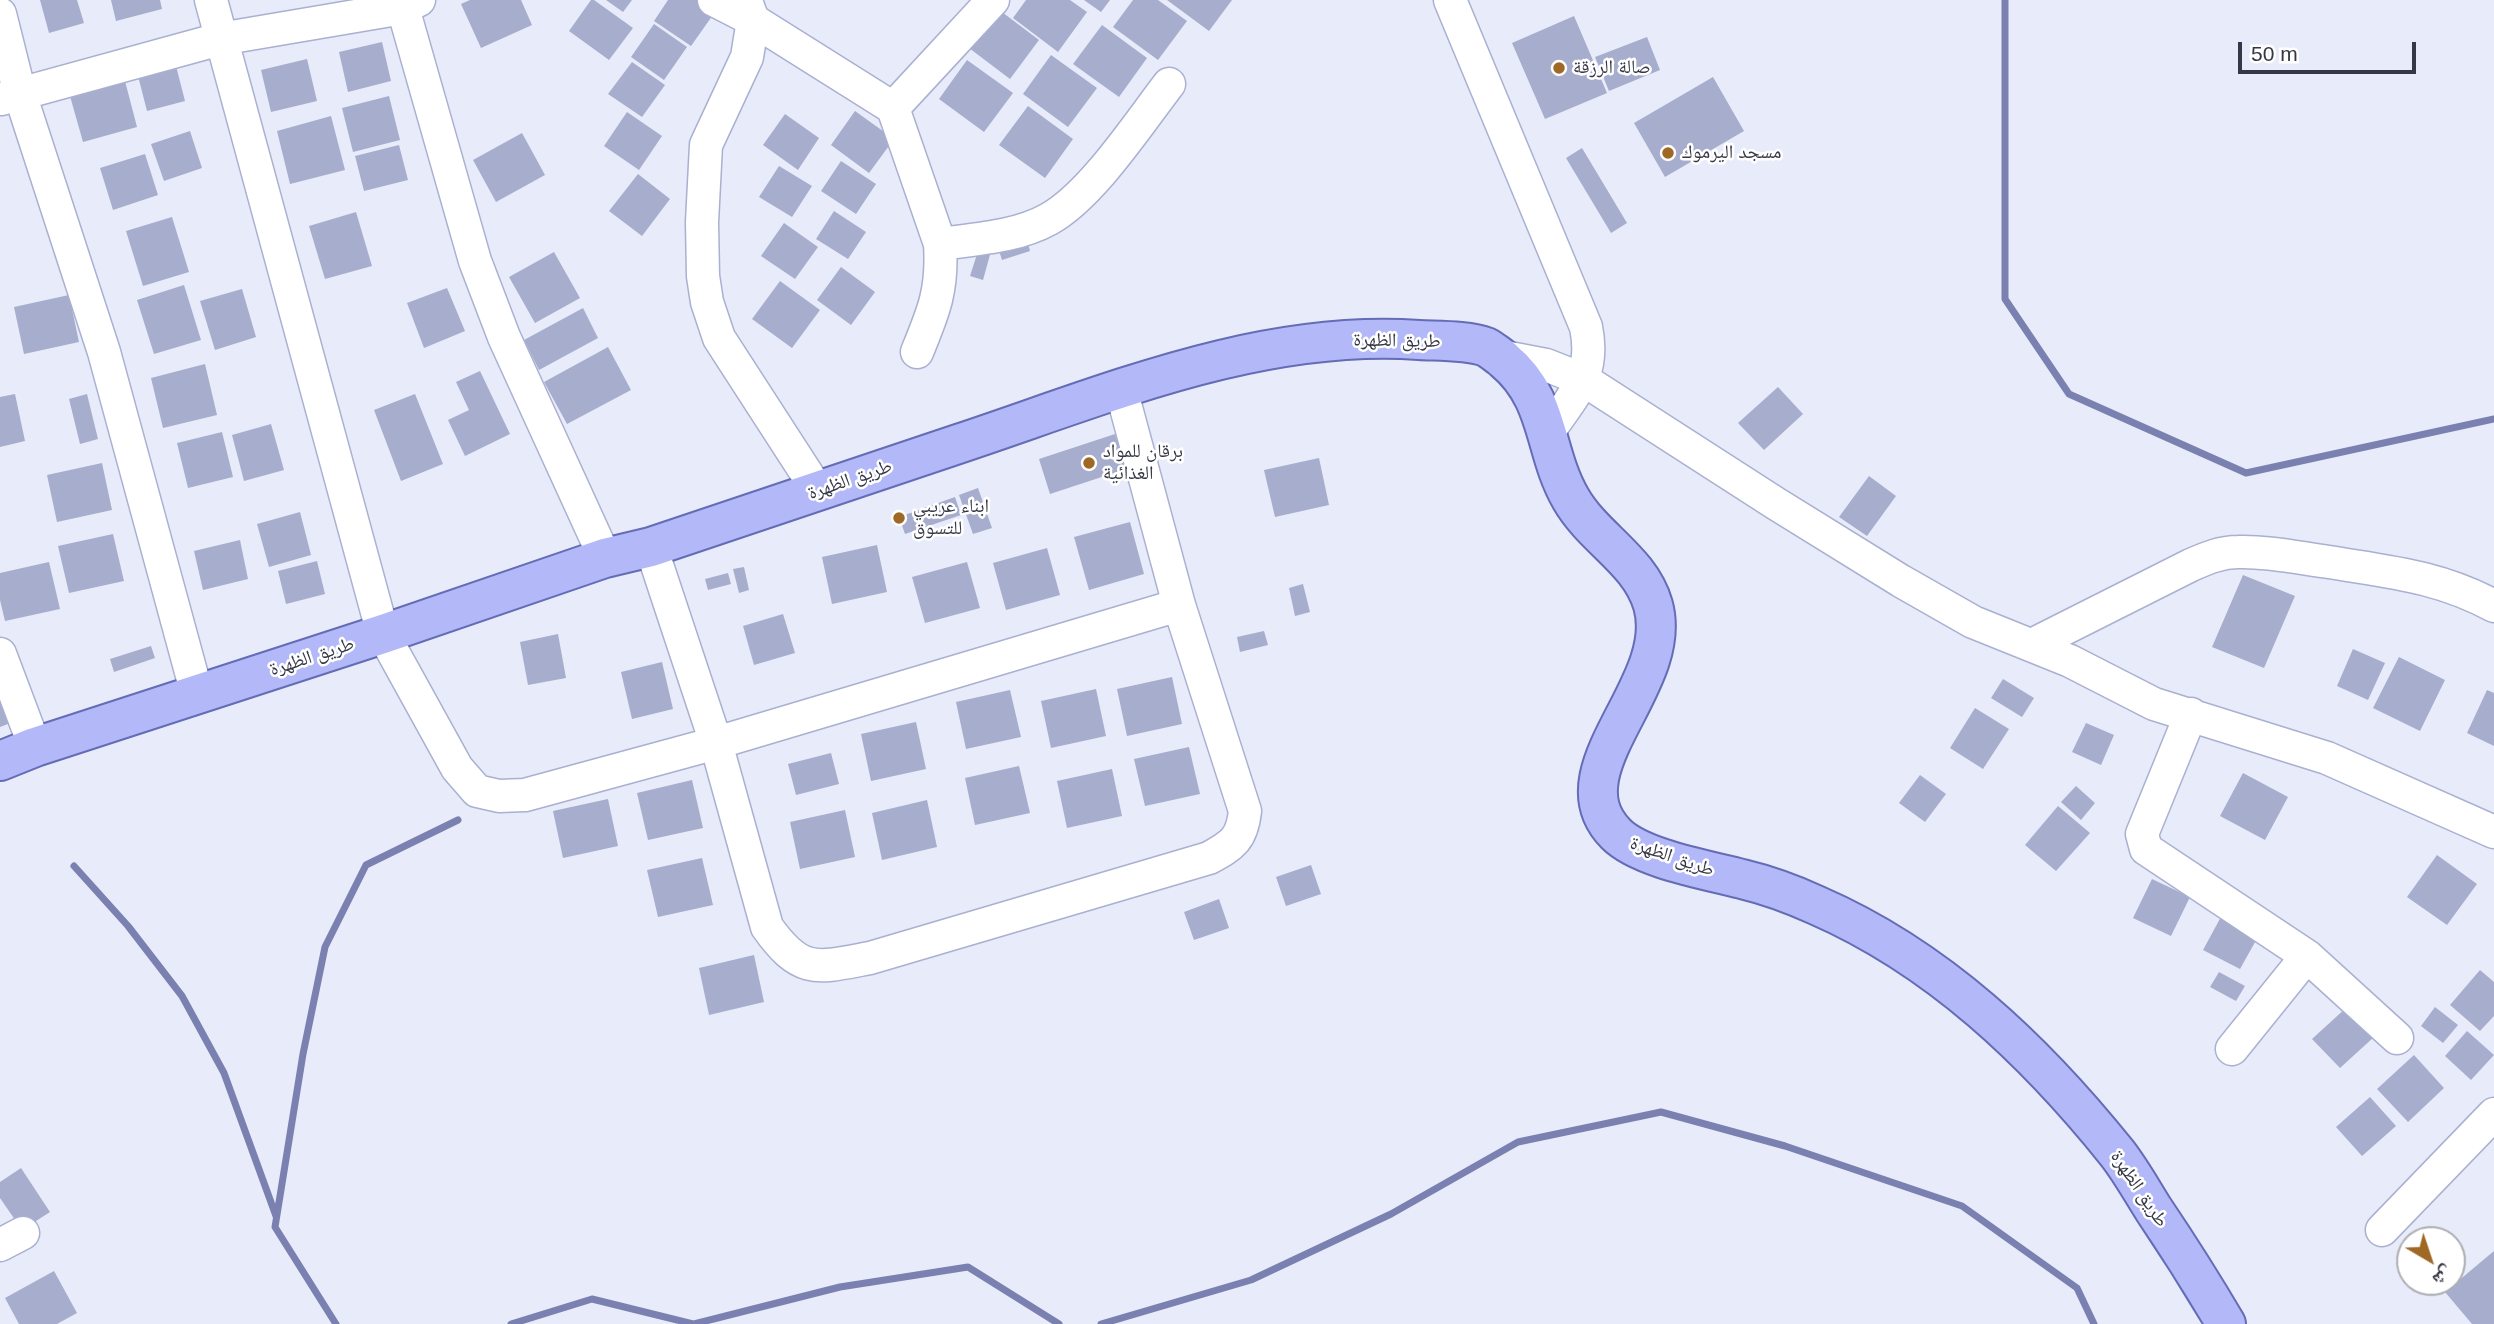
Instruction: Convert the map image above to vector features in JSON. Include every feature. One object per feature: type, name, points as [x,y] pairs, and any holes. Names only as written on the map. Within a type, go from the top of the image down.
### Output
[{"type":"main road","name":"طريق الظهرة","points":[[0,761],[35,747],[606,558],[651,547],[1121,389],[1244,354],[1328,341],[1408,339],[1484,346],[1499,356],[1525,382],[1535,398],[1553,458],[1572,502],[1602,539],[1633,567],[1648,591],[1656,618],[1656,642],[1650,665],[1600,769],[1597,796],[1605,821],[1633,847],[1702,870],[1781,891],[1819,906],[1889,943],[1959,989],[2039,1065],[2120,1157],[2226,1324]]},
{"type":"street","points":[[211,0],[383,634],[453,761],[477,791],[499,796],[525,795],[716,743],[1179,605]]},
{"type":"street","points":[[714,0],[749,10],[893,108],[940,244],[941,268],[935,310],[917,352]]},
{"type":"street","points":[[893,108],[993,0]]},
{"type":"street","points":[[1450,0],[1586,327],[1589,363],[1584,380],[1547,434]]},
{"type":"street","points":[[10,97],[220,39],[411,4],[475,261],[504,337],[606,558]]},
{"type":"street","points":[[749,10],[747,57],[706,145],[702,222],[703,276],[707,302],[719,338],[818,491]]},
{"type":"street","points":[[0,15],[10,97],[104,352],[197,694]]},
{"type":"street","points":[[940,244],[1001,236],[1047,220],[1071,204],[1090,185],[1169,84]]},
{"type":"street","points":[[1499,356],[1546,365],[1584,380],[1901,581],[1973,622],[2070,661],[2154,704],[2328,758],[2494,832]]},
{"type":"street","points":[[651,547],[716,743],[767,927],[783,950],[802,962],[828,966],[870,958],[1209,858],[1229,847],[1243,831],[1245,811],[1179,605],[1121,389]]},
{"type":"street","points":[[2032,646],[2191,565],[2213,555],[2236,552],[2266,552],[2431,579],[2470,593],[2494,606]]},
{"type":"street","points":[[0,654],[35,747]]},
{"type":"street","points":[[2191,714],[2142,834],[2146,849],[2307,956],[2397,1038]]},
{"type":"street","points":[[2232,1049],[2307,956]]},
{"type":"street","points":[[2382,1230],[2494,1114]]},
{"type":"building","points":[[40,0],[77,0],[84,23],[49,33]]},
{"type":"building","points":[[111,0],[160,0],[162,9],[116,21]]},
{"type":"building","points":[[470,0],[521,0],[532,25],[481,48],[461,4]]},
{"type":"building","points":[[591,0],[633,28],[609,60],[569,31]]},
{"type":"building","points":[[606,0],[632,0],[623,12]]},
{"type":"building","points":[[668,0],[697,0],[715,12],[691,46],[654,21]]},
{"type":"building","points":[[1026,0],[1070,0],[1087,12],[1058,52],[1013,18]]},
{"type":"building","points":[[1084,0],[1110,0],[1101,12]]},
{"type":"building","points":[[1133,0],[1158,0],[1187,21],[1158,60],[1113,27]]},
{"type":"building","points":[[1167,0],[1232,0],[1209,31]]},
{"type":"building","points":[[994,6],[1039,40],[1010,79],[965,45]]},
{"type":"building","name":"صالة الرزقة","points":[[1574,16],[1607,93],[1545,119],[1512,43]]},
{"type":"building","points":[[654,24],[687,47],[664,80],[631,57]]},
{"type":"building","points":[[1102,25],[1147,58],[1119,97],[1073,64]]},
{"type":"building","points":[[1647,37],[1660,70],[1609,91],[1595,57]]},
{"type":"building","points":[[382,42],[391,81],[348,92],[339,52]]},
{"type":"building","points":[[1051,55],[1097,88],[1068,127],[1023,94]]},
{"type":"building","points":[[307,59],[317,101],[271,112],[261,70]]},
{"type":"building","points":[[967,60],[1013,93],[984,132],[939,99]]},
{"type":"building","points":[[175,62],[185,101],[147,111],[137,72]]},
{"type":"building","points":[[632,62],[665,85],[642,117],[608,94]]},
{"type":"building","points":[[1713,77],[1744,131],[1665,177],[1634,123]]},
{"type":"building","points":[[125,81],[137,127],[83,142],[70,96]]},
{"type":"building","points":[[389,96],[400,140],[353,152],[342,108]]},
{"type":"building","points":[[1028,106],[1073,139],[1045,178],[999,145]]},
{"type":"building","points":[[855,111],[894,139],[869,173],[831,145]]},
{"type":"building","points":[[627,112],[662,136],[639,170],[604,146]]},
{"type":"building","points":[[785,114],[819,138],[798,170],[763,145]]},
{"type":"building","points":[[331,116],[345,170],[290,184],[277,131]]},
{"type":"building","points":[[190,131],[202,168],[164,181],[151,144]]},
{"type":"building","points":[[522,133],[545,175],[496,202],[473,160]]},
{"type":"building","points":[[399,145],[408,180],[364,191],[355,156]]},
{"type":"building","points":[[1582,148],[1627,223],[1611,233],[1566,158]]},
{"type":"building","points":[[145,154],[158,195],[113,210],[100,168]]},
{"type":"building","points":[[841,161],[876,184],[856,214],[821,191]]},
{"type":"building","points":[[779,166],[812,186],[792,217],[759,197]]},
{"type":"building","points":[[638,174],[670,199],[642,236],[609,211]]},
{"type":"building","points":[[834,211],[866,232],[848,259],[816,239]]},
{"type":"building","points":[[356,212],[372,266],[325,279],[309,226]]},
{"type":"building","points":[[172,217],[189,272],[143,286],[126,231]]},
{"type":"building","points":[[784,223],[818,247],[795,279],[761,256]]},
{"type":"building","points":[[1027,239],[1030,251],[1002,260],[998,247]]},
{"type":"building","points":[[979,248],[991,251],[983,280],[970,276]]},
{"type":"building","points":[[554,252],[580,298],[535,323],[509,277]]},
{"type":"building","points":[[841,267],[875,292],[851,325],[817,300]]},
{"type":"building","points":[[780,281],[820,310],[792,348],[752,319]]},
{"type":"building","points":[[184,285],[201,340],[154,354],[137,300]]},
{"type":"building","points":[[447,288],[465,331],[424,348],[407,303]]},
{"type":"building","points":[[242,289],[256,337],[215,350],[200,301]]},
{"type":"building","points":[[69,295],[79,342],[24,354],[14,307]]},
{"type":"building","points":[[583,308],[598,338],[539,370],[524,340]]},
{"type":"building","points":[[608,347],[631,390],[567,424],[544,382]]},
{"type":"building","points":[[205,364],[217,415],[163,428],[151,378]]},
{"type":"building","points":[[480,371],[510,434],[465,456],[448,420],[469,410],[456,382]]},
{"type":"building","points":[[1778,387],[1803,414],[1764,450],[1738,423]]},
{"type":"building","points":[[15,394],[25,441],[0,447],[0,397]]},
{"type":"building","points":[[87,394],[98,439],[80,444],[69,399]]},
{"type":"building","points":[[415,394],[443,464],[401,481],[374,410]]},
{"type":"building","points":[[271,424],[284,470],[244,481],[232,435]]},
{"type":"building","points":[[222,432],[233,477],[188,488],[177,443]]},
{"type":"building","points":[[1115,434],[1126,469],[1050,494],[1039,459]]},
{"type":"building","points":[[1319,458],[1329,505],[1275,517],[1264,470]]},
{"type":"building","points":[[102,463],[112,510],[57,522],[47,475]]},
{"type":"building","points":[[1869,476],[1896,496],[1867,536],[1839,517]]},
{"type":"building","points":[[978,488],[992,528],[973,534],[959,495]]},
{"type":"building","points":[[955,497],[961,515],[905,534],[899,517]]},
{"type":"building","points":[[300,512],[311,555],[269,567],[257,524]]},
{"type":"building","points":[[1130,522],[1144,574],[1089,590],[1074,537]]},
{"type":"building","points":[[113,534],[124,581],[69,593],[58,546]]},
{"type":"building","points":[[240,540],[248,579],[203,590],[194,551]]},
{"type":"building","points":[[877,545],[887,592],[832,604],[822,557]]},
{"type":"building","points":[[1047,548],[1060,595],[1006,610],[993,563]]},
{"type":"building","points":[[317,561],[325,594],[286,604],[278,571]]},
{"type":"building","points":[[49,562],[60,609],[5,621],[0,600],[0,573]]},
{"type":"building","points":[[967,562],[980,608],[925,623],[912,577]]},
{"type":"building","points":[[744,567],[749,590],[739,593],[733,569]]},
{"type":"building","points":[[728,573],[731,584],[708,590],[705,579]]},
{"type":"building","points":[[2243,575],[2295,596],[2264,668],[2212,647]]},
{"type":"building","points":[[1303,584],[1310,612],[1295,616],[1289,588]]},
{"type":"building","points":[[783,614],[795,653],[754,665],[743,626]]},
{"type":"building","points":[[1264,631],[1268,645],[1240,652],[1237,637]]},
{"type":"building","points":[[558,634],[566,678],[528,685],[520,642]]},
{"type":"building","points":[[151,646],[155,658],[114,672],[110,659]]},
{"type":"building","points":[[2353,649],[2385,663],[2368,700],[2337,686]]},
{"type":"building","points":[[2399,657],[2445,680],[2420,731],[2373,708]]},
{"type":"building","points":[[662,662],[673,709],[632,719],[621,672]]},
{"type":"building","points":[[1172,677],[1182,724],[1127,736],[1117,689]]},
{"type":"building","points":[[2003,679],[2034,698],[2022,717],[1991,698]]},
{"type":"building","points":[[0,689],[13,722],[0,727]]},
{"type":"building","points":[[1096,689],[1106,736],[1051,748],[1041,701]]},
{"type":"building","points":[[1010,690],[1021,737],[966,749],[956,702]]},
{"type":"building","points":[[2487,690],[2494,693],[2494,746],[2467,733]]},
{"type":"building","points":[[1975,708],[2009,729],[1983,769],[1950,748]]},
{"type":"building","points":[[916,722],[926,769],[871,781],[861,734]]},
{"type":"building","points":[[2086,723],[2114,735],[2101,765],[2072,752]]},
{"type":"building","points":[[1189,747],[1200,794],[1145,806],[1134,759]]},
{"type":"building","points":[[831,753],[839,784],[796,795],[788,764]]},
{"type":"building","points":[[1019,766],[1030,813],[975,825],[965,778]]},
{"type":"building","points":[[1112,769],[1122,816],[1067,828],[1057,781]]},
{"type":"building","points":[[2243,773],[2288,797],[2265,840],[2220,816]]},
{"type":"building","points":[[1920,775],[1946,794],[1925,822],[1899,803]]},
{"type":"building","points":[[692,780],[703,828],[648,840],[637,793]]},
{"type":"building","points":[[2076,786],[2095,803],[2081,820],[2061,802]]},
{"type":"building","points":[[608,799],[618,846],[563,858],[553,811]]},
{"type":"building","points":[[927,800],[937,847],[882,860],[872,813]]},
{"type":"building","points":[[2058,806],[2090,833],[2056,871],[2025,845]]},
{"type":"building","points":[[845,810],[855,857],[800,869],[790,822]]},
{"type":"building","points":[[2437,855],[2477,884],[2447,925],[2407,897]]},
{"type":"building","points":[[702,858],[713,905],[658,917],[647,870]]},
{"type":"building","points":[[1311,865],[1321,894],[1286,906],[1276,877]]},
{"type":"building","points":[[2152,879],[2190,897],[2171,936],[2133,918]]},
{"type":"building","points":[[1219,899],[1229,928],[1194,940],[1184,912]]},
{"type":"building","points":[[2222,915],[2259,935],[2240,969],[2203,950]]},
{"type":"building","points":[[754,955],[764,1002],[709,1015],[699,968]]},
{"type":"building","points":[[2480,970],[2494,982],[2494,1016],[2480,1031],[2450,1005]]},
{"type":"building","points":[[2219,972],[2245,986],[2236,1001],[2210,987]]},
{"type":"building","points":[[2347,1007],[2374,1037],[2340,1068],[2312,1039]]},
{"type":"building","points":[[2435,1007],[2458,1025],[2443,1043],[2421,1026]]},
{"type":"building","points":[[2467,1031],[2494,1055],[2471,1080],[2445,1056]]},
{"type":"building","points":[[2414,1055],[2444,1088],[2408,1122],[2377,1089]]},
{"type":"building","points":[[2370,1097],[2396,1126],[2362,1156],[2336,1127]]},
{"type":"building","points":[[21,1168],[50,1212],[22,1230],[0,1198],[0,1182]]},
{"type":"building","points":[[2494,1251],[2494,1324],[2472,1324],[2448,1296],[2466,1296],[2466,1274]]},
{"type":"building","points":[[54,1271],[77,1313],[57,1324],[19,1324],[5,1298]]},
{"type":"waterway","points":[[2005,0],[2005,299],[2069,394],[2246,473],[2494,419]]},
{"type":"waterway","points":[[336,1324],[275,1227],[303,1054],[325,947],[366,865],[458,820]]},
{"type":"waterway","points":[[74,866],[128,926],[182,996],[224,1073],[276,1216]]},
{"type":"waterway","points":[[1101,1324],[1251,1280],[1391,1214],[1518,1142],[1661,1112],[1785,1146],[1962,1206],[2077,1288],[2094,1324]]},
{"type":"waterway","points":[[694,1324],[840,1287],[968,1267],[1059,1324]]},
{"type":"waterway","points":[[511,1324],[592,1299],[693,1324]]},
{"type":"place","name":"صالة الرزقة","points":[[1559,68]]},
{"type":"place","name":"مسجد اليرموك","points":[[1668,153]]},
{"type":"place","name":"برقان للمواد الغذائية","points":[[1089,463]]},
{"type":"place","name":"ابناء عريبي للتسوق","points":[[899,518]]}]
